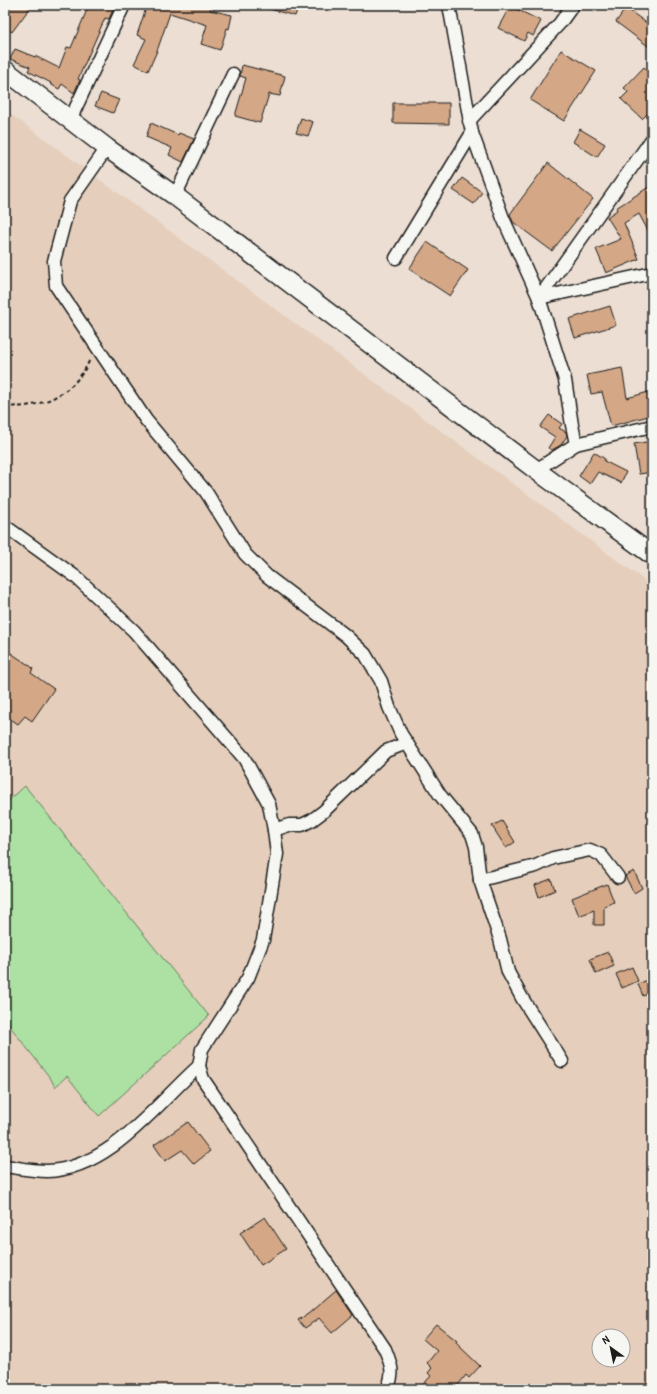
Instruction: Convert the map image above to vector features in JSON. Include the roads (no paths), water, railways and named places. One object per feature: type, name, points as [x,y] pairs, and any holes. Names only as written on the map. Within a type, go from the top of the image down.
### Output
[{"type":"street","points":[[70,120],[124,5]]},
{"type":"street","points":[[450,5],[471,127],[503,218],[539,298],[565,380],[576,444]]},
{"type":"street","points":[[396,258],[471,127],[560,23],[572,5]]},
{"type":"street","points":[[5,70],[107,148],[175,196],[536,470],[652,555]]},
{"type":"street","points":[[175,196],[233,74]]},
{"type":"street","points":[[539,298],[652,139]]},
{"type":"street","points":[[107,148],[70,201],[54,261],[56,286],[146,420],[206,492],[245,554],[267,576],[345,635],[365,654],[380,681],[388,707],[401,734],[440,795],[472,834],[476,847],[480,880],[500,939],[508,972],[522,998],[562,1061]]},
{"type":"street","points":[[539,298],[652,273]]},
{"type":"street","points":[[536,470],[576,444],[652,426]]},
{"type":"street","points":[[5,526],[76,577],[134,631],[244,758],[269,804],[277,854],[263,940],[248,978],[202,1049],[199,1066],[203,1079],[385,1349],[391,1364],[392,1380],[387,1389]]},
{"type":"street","points":[[274,830],[289,826],[302,825],[312,820],[324,811],[386,751],[407,743]]},
{"type":"street","points":[[480,880],[536,866],[553,858],[590,850],[601,855],[618,877]]},
{"type":"street","points":[[5,1166],[49,1171],[83,1164],[100,1155],[127,1135],[199,1066]]}]
